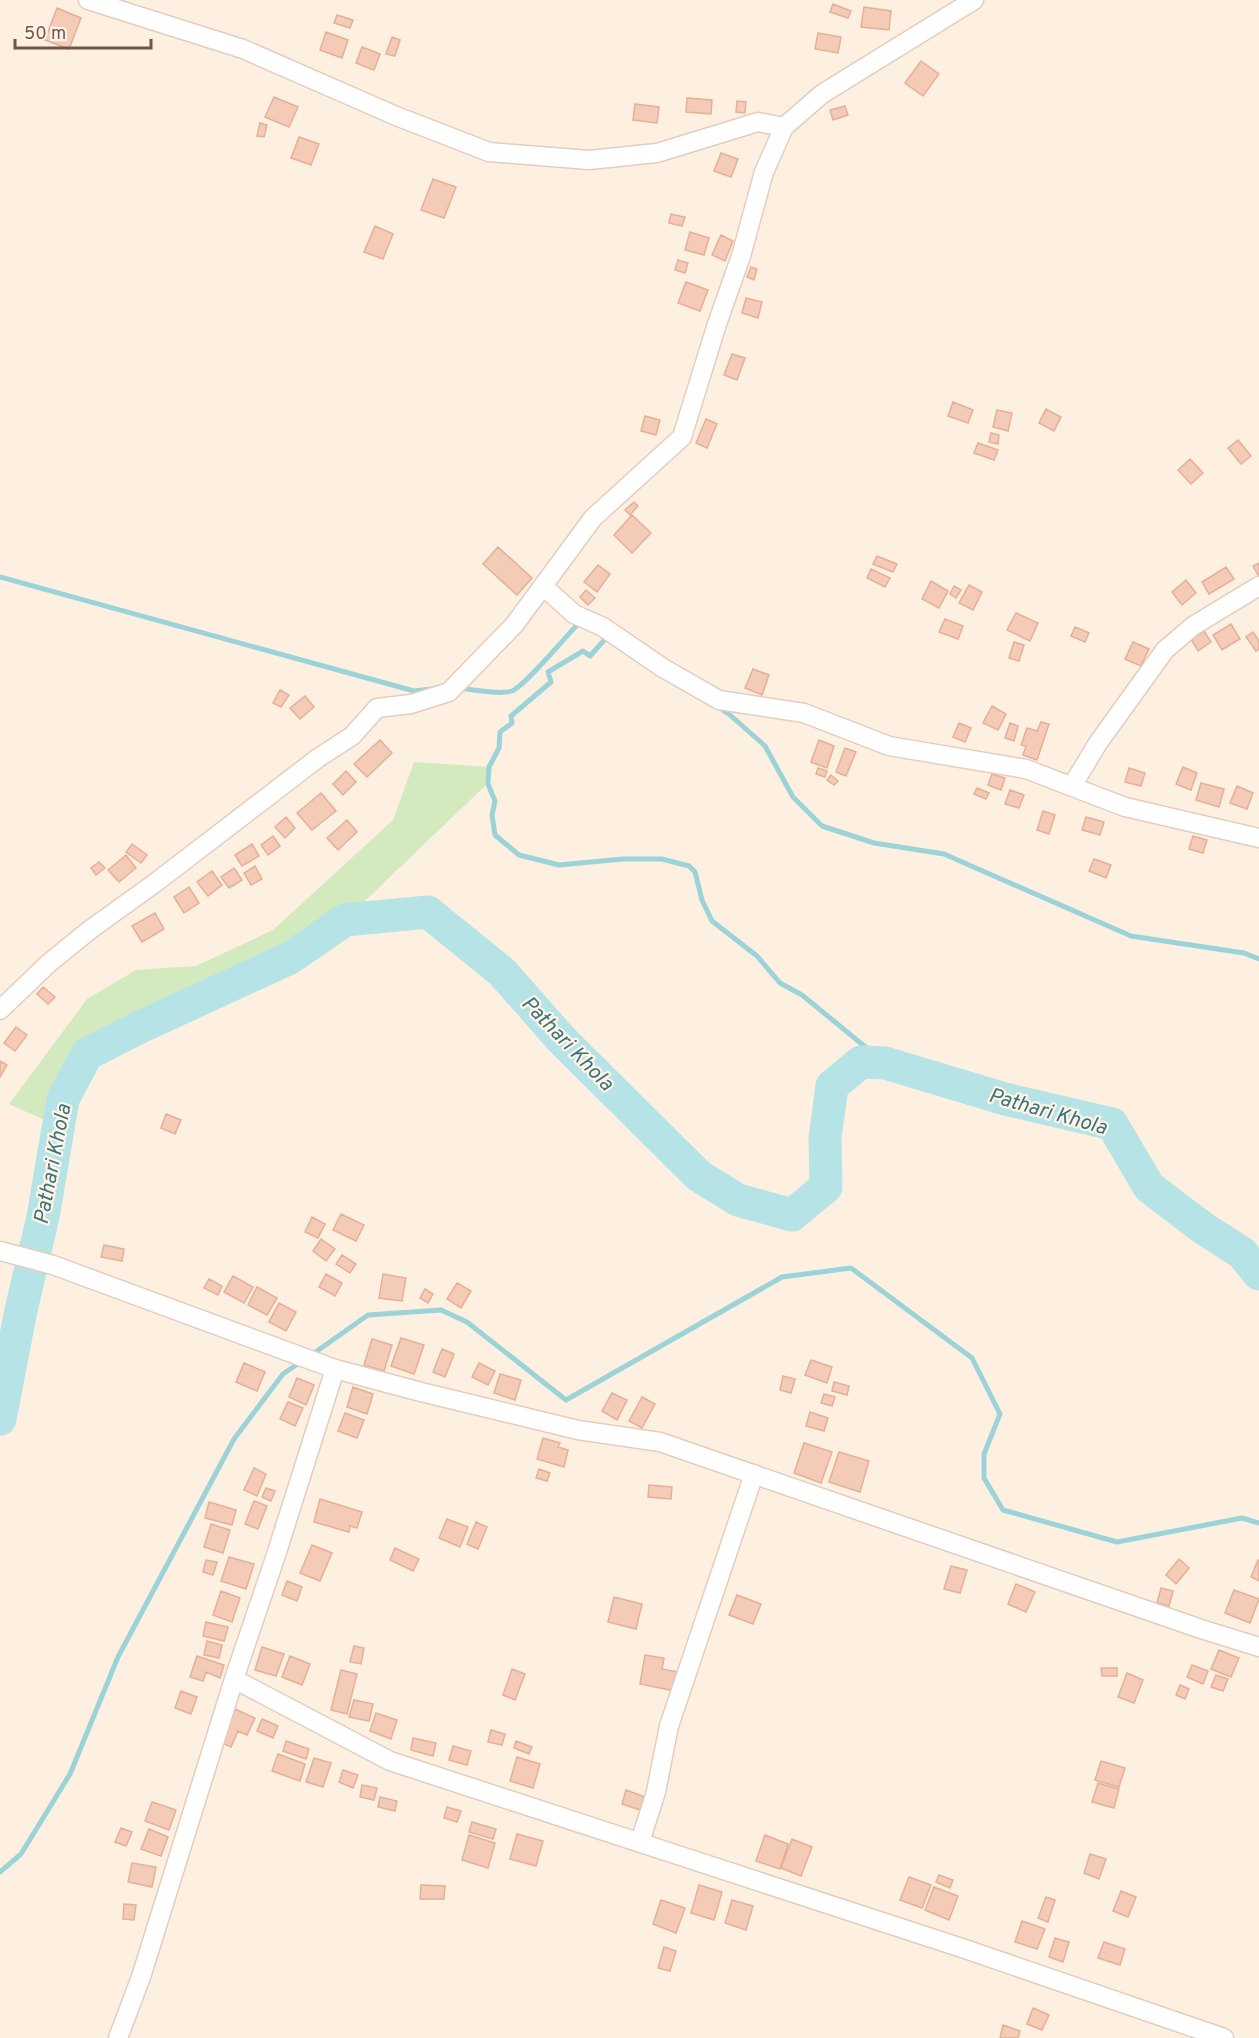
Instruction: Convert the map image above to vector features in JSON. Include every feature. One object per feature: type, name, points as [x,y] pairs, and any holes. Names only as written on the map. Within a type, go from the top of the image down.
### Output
[{"type":"street","points":[[88,0],[243,49],[396,116],[489,152],[589,160],[657,153],[758,122],[784,127]]},
{"type":"street","points":[[0,1010],[49,963],[90,929],[164,877],[318,758],[352,736],[377,708],[411,704],[448,692],[515,624],[593,518],[682,437],[741,256],[764,172],[784,127],[822,94],[974,0]]},
{"type":"street","points":[[543,586],[574,614],[603,627],[663,668],[719,700],[804,713],[888,746],[1026,769],[1125,807],[1259,838]]},
{"type":"street","points":[[1072,786],[1098,743],[1165,650],[1193,626],[1259,586]]},
{"type":"street","points":[[2,1252],[53,1265],[335,1369],[578,1430],[660,1442],[1259,1647]]},
{"type":"street","points":[[118,2038],[141,1977],[234,1679],[335,1369]]},
{"type":"street","points":[[639,1842],[656,1792],[669,1726],[754,1474]]},
{"type":"street","points":[[234,1679],[390,1761],[965,1949],[1224,2038]]},
{"type":"green space","points":[[414,762],[489,767],[488,783],[345,920],[290,958],[87,1054],[63,1099],[58,1126],[9,1104],[87,999],[136,970],[196,966],[273,930],[393,820]]},
{"type":"building","points":[[833,4],[851,11],[848,18],[830,12]]},
{"type":"building","points":[[864,7],[891,11],[889,30],[861,27]]},
{"type":"building","points":[[57,8],[81,18],[69,49],[45,40]]},
{"type":"building","points":[[337,15],[353,20],[350,28],[334,23]]},
{"type":"building","points":[[326,32],[348,40],[342,58],[320,50]]},
{"type":"building","points":[[818,33],[841,37],[838,53],[815,49]]},
{"type":"building","points":[[392,37],[400,40],[395,56],[386,54]]},
{"type":"building","points":[[362,47],[380,54],[374,70],[356,63]]},
{"type":"building","points":[[921,61],[939,74],[923,96],[905,83]]},
{"type":"building","points":[[274,97],[298,107],[289,127],[265,117]]},
{"type":"building","points":[[687,98],[712,100],[711,114],[686,112]]},
{"type":"building","points":[[737,101],[746,102],[745,113],[736,112]]},
{"type":"building","points":[[635,104],[659,107],[657,123],[633,120]]},
{"type":"building","points":[[845,106],[848,115],[833,120],[830,110]]},
{"type":"building","points":[[260,123],[267,125],[264,137],[257,136]]},
{"type":"building","points":[[299,137],[319,144],[311,165],[291,158]]},
{"type":"building","points":[[721,153],[738,159],[731,177],[714,171]]},
{"type":"building","points":[[433,179],[456,187],[444,218],[421,210]]},
{"type":"building","points":[[671,214],[685,217],[682,226],[669,223]]},
{"type":"building","points":[[375,226],[393,234],[383,259],[364,252]]},
{"type":"building","points":[[690,232],[709,238],[704,255],[685,250]]},
{"type":"building","points":[[721,235],[733,241],[725,261],[712,255]]},
{"type":"building","points":[[678,260],[688,263],[685,273],[675,270]]},
{"type":"building","points":[[751,267],[757,269],[754,280],[747,277]]},
{"type":"building","points":[[686,282],[708,290],[700,311],[678,303]]},
{"type":"building","points":[[746,298],[762,302],[758,318],[742,313]]},
{"type":"building","points":[[732,354],[745,358],[737,380],[724,375]]},
{"type":"building","points":[[953,402],[973,410],[968,423],[948,416]]},
{"type":"building","points":[[1046,409],[1061,417],[1054,431],[1039,423]]},
{"type":"building","points":[[997,410],[1012,413],[1008,431],[993,427]]},
{"type":"building","points":[[645,416],[660,420],[656,435],[641,431]]},
{"type":"building","points":[[706,419],[717,424],[707,448],[696,443]]},
{"type":"building","points":[[991,433],[999,435],[998,444],[989,442]]},
{"type":"building","points":[[1238,440],[1251,456],[1241,464],[1228,448]]},
{"type":"building","points":[[978,443],[998,450],[994,460],[974,453]]},
{"type":"building","points":[[1190,459],[1203,473],[1191,484],[1178,470]]},
{"type":"building","points":[[634,502],[638,506],[630,515],[625,510]]},
{"type":"building","points":[[632,515],[651,533],[632,553],[614,535]]},
{"type":"building","points":[[498,547],[532,578],[517,595],[483,564]]},
{"type":"building","points":[[877,556],[897,564],[893,572],[873,564]]},
{"type":"building","points":[[1259,563],[1259,574],[1258,575],[1253,566]]},
{"type":"building","points":[[598,565],[610,574],[597,592],[584,582]]},
{"type":"building","points":[[1226,567],[1234,579],[1209,594],[1202,582]]},
{"type":"building","points":[[871,569],[890,578],[885,587],[867,578]]},
{"type":"building","points":[[1186,580],[1196,593],[1182,605],[1172,592]]},
{"type":"building","points":[[931,581],[948,591],[939,608],[922,599]]},
{"type":"building","points":[[969,585],[982,592],[973,610],[959,603]]},
{"type":"building","points":[[954,586],[961,590],[956,598],[950,594]]},
{"type":"building","points":[[586,590],[595,598],[588,605],[580,597]]},
{"type":"building","points":[[1016,613],[1038,623],[1030,641],[1007,630]]},
{"type":"building","points":[[945,619],[963,626],[958,639],[939,632]]},
{"type":"building","points":[[1231,624],[1240,639],[1222,650],[1213,635]]},
{"type":"building","points":[[1075,627],[1089,633],[1085,642],[1071,636]]},
{"type":"building","points":[[1204,631],[1211,642],[1198,651],[1191,639]]},
{"type":"building","points":[[1253,632],[1259,641],[1259,649],[1256,651],[1246,637]]},
{"type":"building","points":[[1014,642],[1024,645],[1019,661],[1009,658]]},
{"type":"building","points":[[1133,642],[1149,649],[1141,666],[1125,659]]},
{"type":"building","points":[[753,669],[769,675],[762,695],[745,688]]},
{"type":"building","points":[[280,690],[289,695],[281,707],[273,703]]},
{"type":"building","points":[[305,696],[314,707],[300,719],[290,708]]},
{"type":"building","points":[[992,706],[1006,714],[998,730],[983,723]]},
{"type":"building","points":[[1041,722],[1049,724],[1037,760],[1023,755],[1026,746],[1021,745],[1027,728],[1037,731]]},
{"type":"building","points":[[959,723],[971,728],[965,742],[953,737]]},
{"type":"building","points":[[1010,723],[1018,726],[1014,741],[1005,738]]},
{"type":"building","points":[[380,740],[392,753],[367,777],[354,764]]},
{"type":"building","points":[[819,740],[834,746],[827,768],[811,762]]},
{"type":"building","points":[[845,748],[856,752],[846,776],[836,772]]},
{"type":"building","points":[[1183,767],[1197,773],[1191,790],[1176,784]]},
{"type":"building","points":[[818,768],[827,771],[825,777],[816,774]]},
{"type":"building","points":[[1129,768],[1145,773],[1141,786],[1125,782]]},
{"type":"building","points":[[346,771],[356,782],[343,795],[333,784]]},
{"type":"building","points":[[992,774],[1005,778],[1001,790],[988,785]]},
{"type":"building","points":[[831,775],[838,781],[834,785],[827,780]]},
{"type":"building","points":[[1201,783],[1224,789],[1219,807],[1196,800]]},
{"type":"building","points":[[1237,786],[1253,793],[1247,809],[1230,803]]},
{"type":"building","points":[[977,788],[989,793],[986,799],[974,794]]},
{"type":"building","points":[[1010,790],[1024,795],[1019,808],[1005,804]]},
{"type":"building","points":[[321,793],[336,811],[312,830],[297,813]]},
{"type":"building","points":[[1043,811],[1055,815],[1049,834],[1037,830]]},
{"type":"building","points":[[286,817],[295,828],[285,838],[275,827]]},
{"type":"building","points":[[1086,817],[1104,822],[1100,835],[1082,830]]},
{"type":"building","points":[[347,820],[357,832],[338,850],[327,838]]},
{"type":"building","points":[[273,836],[280,846],[268,855],[261,845]]},
{"type":"building","points":[[1193,836],[1207,840],[1203,853],[1189,849]]},
{"type":"building","points":[[132,844],[147,855],[141,863],[126,852]]},
{"type":"building","points":[[252,844],[259,856],[242,866],[235,855]]},
{"type":"building","points":[[126,855],[136,868],[119,882],[108,870]]},
{"type":"building","points":[[1094,859],[1111,865],[1106,878],[1089,871]]},
{"type":"building","points":[[99,862],[105,868],[96,875],[91,868]]},
{"type":"building","points":[[255,866],[262,879],[251,885],[244,873]]},
{"type":"building","points":[[234,868],[242,880],[229,888],[221,877]]},
{"type":"building","points":[[212,871],[222,885],[208,896],[197,882]]},
{"type":"building","points":[[189,887],[199,903],[184,913],[174,897]]},
{"type":"building","points":[[155,913],[164,929],[142,942],[132,926]]},
{"type":"building","points":[[43,987],[55,997],[48,1004],[37,994]]},
{"type":"building","points":[[16,1027],[27,1035],[15,1051],[4,1043]]},
{"type":"building","points":[[0,1061],[7,1065],[0,1077]]},
{"type":"building","points":[[166,1114],[181,1120],[175,1134],[161,1128]]},
{"type":"building","points":[[341,1214],[364,1225],[356,1241],[333,1230]]},
{"type":"building","points":[[312,1217],[325,1224],[318,1238],[305,1232]]},
{"type":"building","points":[[321,1239],[335,1249],[326,1261],[313,1251]]},
{"type":"building","points":[[104,1245],[124,1249],[122,1261],[101,1257]]},
{"type":"building","points":[[342,1255],[356,1264],[350,1273],[336,1264]]},
{"type":"building","points":[[326,1274],[342,1283],[335,1296],[319,1287]]},
{"type":"building","points":[[383,1274],[406,1278],[402,1301],[379,1298]]},
{"type":"building","points":[[233,1276],[253,1287],[244,1303],[224,1292]]},
{"type":"building","points":[[209,1279],[222,1286],[218,1295],[204,1288]]},
{"type":"building","points":[[457,1283],[471,1291],[461,1308],[447,1299]]},
{"type":"building","points":[[257,1287],[277,1298],[267,1315],[248,1305]]},
{"type":"building","points":[[425,1289],[433,1294],[428,1303],[420,1298]]},
{"type":"building","points":[[279,1303],[296,1312],[286,1331],[269,1322]]},
{"type":"building","points":[[401,1338],[424,1345],[414,1374],[391,1366]]},
{"type":"building","points":[[372,1339],[392,1345],[384,1371],[364,1365]]},
{"type":"building","points":[[442,1349],[454,1354],[445,1377],[433,1372]]},
{"type":"building","points":[[811,1360],[832,1367],[827,1383],[805,1375]]},
{"type":"building","points":[[244,1363],[265,1372],[257,1391],[236,1382]]},
{"type":"building","points":[[479,1363],[495,1371],[488,1385],[472,1377]]},
{"type":"building","points":[[500,1374],[521,1380],[515,1400],[494,1393]]},
{"type":"building","points":[[783,1376],[795,1379],[791,1393],[780,1390]]},
{"type":"building","points":[[297,1378],[314,1385],[306,1405],[289,1397]]},
{"type":"building","points":[[834,1382],[849,1386],[847,1395],[832,1391]]},
{"type":"building","points":[[353,1387],[373,1394],[367,1414],[347,1407]]},
{"type":"building","points":[[612,1393],[627,1400],[617,1420],[602,1411]]},
{"type":"building","points":[[824,1394],[835,1397],[832,1406],[821,1403]]},
{"type":"building","points":[[642,1397],[655,1404],[642,1428],[629,1421]]},
{"type":"building","points":[[288,1402],[303,1408],[295,1426],[280,1419]]},
{"type":"building","points":[[810,1412],[828,1418],[824,1431],[806,1426]]},
{"type":"building","points":[[345,1413],[364,1420],[357,1438],[338,1431]]},
{"type":"building","points":[[543,1438],[560,1443],[558,1447],[568,1450],[564,1467],[537,1459]]},
{"type":"building","points":[[804,1443],[832,1452],[821,1483],[794,1473]]},
{"type":"building","points":[[839,1452],[869,1461],[860,1492],[829,1482]]},
{"type":"building","points":[[254,1468],[266,1474],[257,1496],[244,1490]]},
{"type":"building","points":[[539,1469],[550,1473],[547,1481],[536,1478]]},
{"type":"building","points":[[649,1485],[672,1487],[671,1499],[648,1497]]},
{"type":"building","points":[[266,1488],[275,1491],[271,1501],[262,1497]]},
{"type":"building","points":[[320,1499],[362,1512],[357,1528],[350,1526],[349,1532],[314,1522]]},
{"type":"building","points":[[254,1501],[267,1506],[258,1529],[245,1524]]},
{"type":"building","points":[[209,1502],[236,1510],[232,1525],[205,1518]]},
{"type":"building","points":[[447,1519],[468,1527],[460,1547],[439,1538]]},
{"type":"building","points":[[476,1522],[487,1527],[478,1549],[467,1544]]},
{"type":"building","points":[[211,1524],[230,1530],[223,1553],[204,1547]]},
{"type":"building","points":[[312,1545],[332,1553],[320,1581],[300,1573]]},
{"type":"building","points":[[395,1548],[419,1559],[413,1571],[390,1560]]},
{"type":"building","points":[[229,1557],[254,1564],[246,1589],[221,1581]]},
{"type":"building","points":[[1179,1559],[1189,1568],[1176,1584],[1166,1575]]},
{"type":"building","points":[[206,1560],[217,1562],[213,1575],[203,1572]]},
{"type":"building","points":[[1259,1560],[1259,1581],[1251,1577]]},
{"type":"building","points":[[951,1566],[967,1570],[960,1593],[944,1589]]},
{"type":"building","points":[[287,1581],[302,1587],[297,1601],[282,1595]]},
{"type":"building","points":[[1016,1584],[1035,1592],[1026,1612],[1008,1604]]},
{"type":"building","points":[[1161,1588],[1173,1591],[1169,1606],[1157,1603]]},
{"type":"building","points":[[1234,1590],[1259,1599],[1250,1623],[1225,1613]]},
{"type":"building","points":[[221,1591],[240,1598],[232,1622],[213,1615]]},
{"type":"building","points":[[737,1595],[761,1604],[753,1624],[729,1615]]},
{"type":"building","points":[[614,1597],[642,1604],[636,1629],[608,1622]]},
{"type":"building","points":[[206,1622],[228,1627],[224,1641],[203,1636]]},
{"type":"building","points":[[207,1641],[222,1645],[219,1658],[204,1655]]},
{"type":"building","points":[[354,1646],[364,1648],[361,1664],[350,1662]]},
{"type":"building","points":[[262,1647],[284,1654],[276,1676],[255,1670]]},
{"type":"building","points":[[1219,1650],[1239,1658],[1231,1677],[1211,1669]]},
{"type":"building","points":[[645,1655],[664,1658],[662,1669],[678,1672],[675,1691],[640,1684]]},
{"type":"building","points":[[197,1656],[224,1665],[220,1678],[206,1672],[203,1681],[190,1677]]},
{"type":"building","points":[[290,1656],[310,1664],[302,1685],[282,1677]]},
{"type":"building","points":[[1192,1665],[1208,1671],[1203,1684],[1187,1677]]},
{"type":"building","points":[[1101,1668],[1117,1668],[1117,1676],[1102,1676]]},
{"type":"building","points":[[512,1669],[525,1674],[515,1700],[503,1695]]},
{"type":"building","points":[[341,1670],[357,1674],[347,1714],[331,1710]]},
{"type":"building","points":[[1127,1673],[1143,1680],[1134,1703],[1118,1697]]},
{"type":"building","points":[[1216,1675],[1228,1679],[1223,1691],[1211,1687]]},
{"type":"building","points":[[1180,1685],[1189,1689],[1185,1699],[1176,1695]]},
{"type":"building","points":[[181,1691],[197,1697],[191,1714],[175,1708]]},
{"type":"building","points":[[354,1700],[373,1704],[369,1721],[349,1717]]},
{"type":"building","points":[[235,1709],[255,1718],[247,1735],[238,1731],[231,1747],[220,1742]]},
{"type":"building","points":[[376,1713],[397,1720],[391,1739],[370,1731]]},
{"type":"building","points":[[262,1719],[278,1726],[273,1738],[257,1731]]},
{"type":"building","points":[[491,1730],[505,1734],[502,1745],[488,1742]]},
{"type":"building","points":[[413,1738],[436,1743],[433,1756],[411,1750]]},
{"type":"building","points":[[286,1741],[309,1749],[306,1759],[283,1751]]},
{"type":"building","points":[[516,1741],[532,1747],[529,1754],[514,1748]]},
{"type":"building","points":[[453,1746],[471,1751],[467,1765],[449,1760]]},
{"type":"building","points":[[278,1754],[305,1764],[300,1781],[272,1771]]},
{"type":"building","points":[[517,1757],[540,1764],[533,1788],[510,1781]]},
{"type":"building","points":[[314,1758],[331,1763],[323,1787],[306,1782]]},
{"type":"building","points":[[1101,1761],[1125,1768],[1119,1787],[1095,1780]]},
{"type":"building","points":[[343,1770],[358,1775],[353,1788],[339,1782]]},
{"type":"building","points":[[1098,1783],[1119,1789],[1114,1808],[1092,1802]]},
{"type":"building","points":[[362,1785],[377,1788],[374,1800],[360,1797]]},
{"type":"building","points":[[626,1790],[645,1797],[640,1810],[622,1804]]},
{"type":"building","points":[[380,1797],[397,1801],[395,1811],[378,1807]]},
{"type":"building","points":[[152,1802],[176,1810],[169,1830],[145,1821]]},
{"type":"building","points":[[447,1807],[461,1811],[457,1822],[444,1818]]},
{"type":"building","points":[[472,1822],[496,1829],[493,1839],[469,1832]]},
{"type":"building","points":[[121,1828],[132,1832],[126,1846],[115,1842]]},
{"type":"building","points":[[149,1829],[168,1837],[161,1856],[141,1849]]},
{"type":"building","points":[[517,1834],[543,1841],[536,1866],[510,1859]]},
{"type":"building","points":[[469,1835],[495,1843],[488,1868],[462,1860]]},
{"type":"building","points":[[765,1835],[788,1844],[780,1869],[756,1861]]},
{"type":"building","points":[[792,1839],[812,1847],[801,1876],[781,1868]]},
{"type":"building","points":[[1090,1854],[1106,1859],[1099,1879],[1084,1873]]},
{"type":"building","points":[[132,1863],[156,1867],[152,1887],[128,1882]]},
{"type":"building","points":[[939,1875],[953,1880],[950,1888],[936,1882]]},
{"type":"building","points":[[909,1877],[931,1885],[922,1908],[900,1900]]},
{"type":"building","points":[[421,1885],[445,1886],[444,1899],[420,1899]]},
{"type":"building","points":[[699,1885],[722,1892],[714,1920],[691,1913]]},
{"type":"building","points":[[934,1887],[958,1896],[949,1920],[925,1910]]},
{"type":"building","points":[[1121,1891],[1136,1897],[1128,1917],[1113,1911]]},
{"type":"building","points":[[1046,1897],[1055,1900],[1048,1922],[1038,1918]]},
{"type":"building","points":[[661,1900],[685,1908],[676,1933],[653,1924]]},
{"type":"building","points":[[732,1900],[753,1906],[746,1930],[725,1923]]},
{"type":"building","points":[[124,1904],[136,1905],[134,1920],[123,1919]]},
{"type":"building","points":[[1022,1921],[1045,1929],[1037,1949],[1015,1942]]},
{"type":"building","points":[[1055,1938],[1069,1942],[1063,1962],[1049,1957]]},
{"type":"building","points":[[1104,1942],[1125,1949],[1120,1965],[1098,1958]]},
{"type":"building","points":[[664,1947],[676,1951],[670,1971],[658,1968]]},
{"type":"building","points":[[1033,2008],[1049,2015],[1042,2030],[1027,2024]]},
{"type":"building","points":[[1003,2025],[1020,2031],[1018,2038],[1000,2038]]},
{"type":"waterway","points":[[0,577],[414,691],[431,689]]},
{"type":"waterway","points":[[460,688],[493,692],[512,691],[535,671],[579,623],[581,624]]},
{"type":"waterway","points":[[488,783],[489,767],[499,748],[500,732],[512,723],[511,716],[551,682],[548,672],[583,651],[590,656],[607,637]]},
{"type":"waterway","points":[[717,706],[765,746],[793,797],[822,826],[874,843],[944,854],[1131,936],[1244,953],[1259,959]]},
{"type":"waterway","points":[[488,784],[495,801],[492,815],[495,835],[519,855],[559,865],[623,859],[662,859],[689,866],[695,872],[702,900],[712,921],[757,956],[780,983],[802,995],[885,1063]]},
{"type":"waterway","name":"Pathari Khola","points":[[0,1419],[21,1310],[43,1217],[63,1099],[87,1054],[290,958],[345,920],[428,912],[502,972],[561,1039],[699,1176],[738,1200],[792,1215],[826,1187],[825,1138],[832,1086],[861,1062],[885,1063],[1005,1099],[1112,1124],[1149,1187],[1203,1228],[1242,1253],[1259,1274]]},
{"type":"waterway","points":[[310,1356],[368,1315],[441,1310],[467,1322],[566,1400],[782,1277],[851,1268],[972,1358],[1000,1414],[984,1454],[984,1478],[1003,1510],[1117,1542],[1242,1518],[1259,1523]]},
{"type":"waterway","points":[[0,1872],[21,1854],[70,1774],[118,1657],[234,1439],[283,1374],[302,1361]]}]
